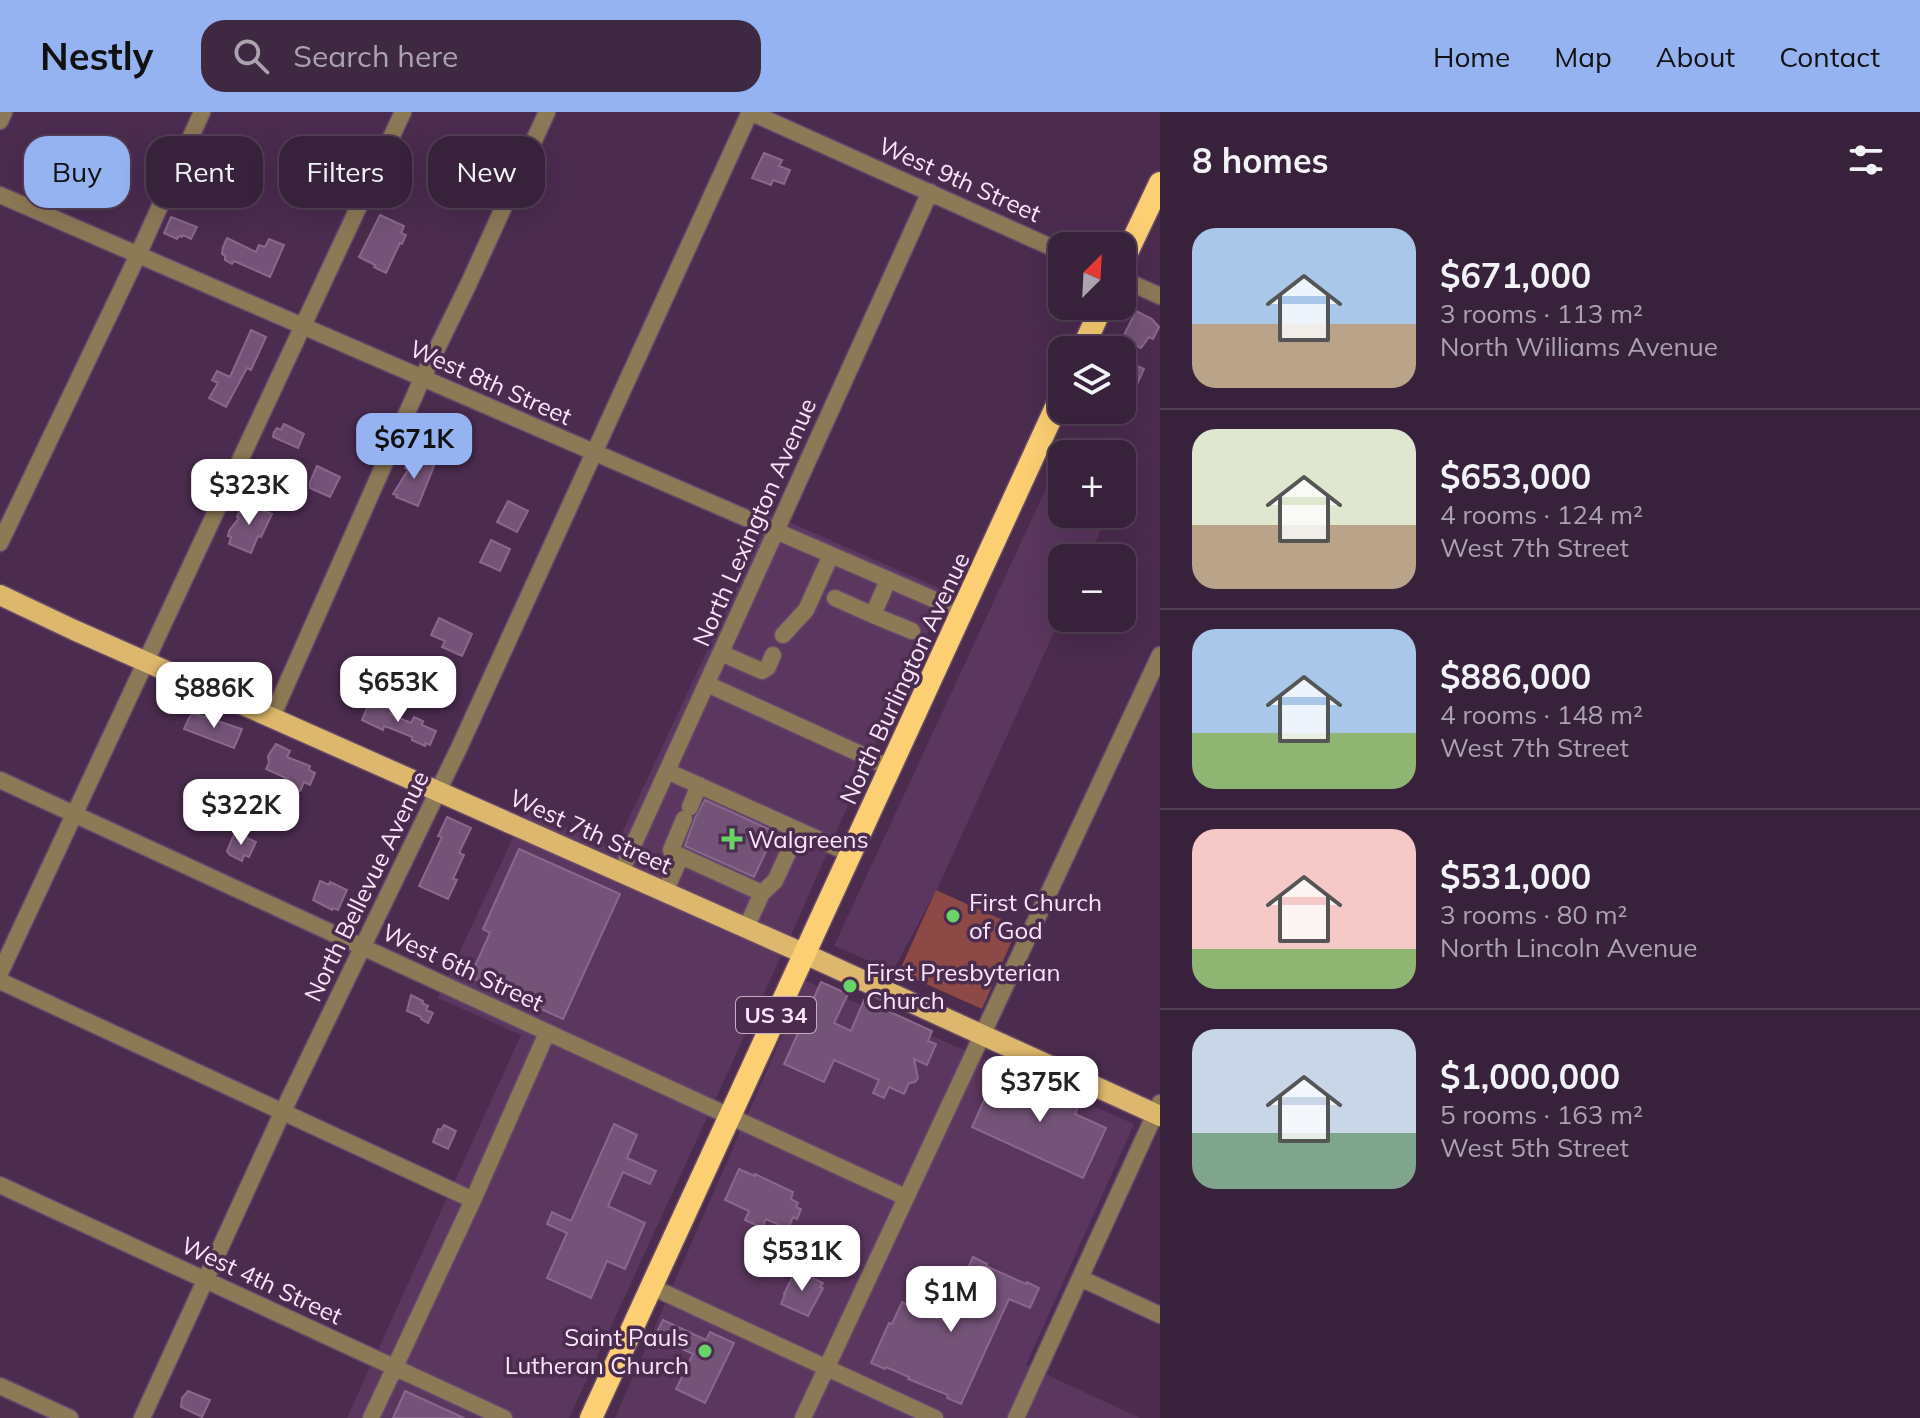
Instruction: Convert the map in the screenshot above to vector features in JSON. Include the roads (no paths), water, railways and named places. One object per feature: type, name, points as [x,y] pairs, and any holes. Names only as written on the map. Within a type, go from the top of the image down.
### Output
[{"type":"highway","points":[[1136,234],[1160,183]]},
{"type":"highway","name":"North Burlington Avenue","points":[[591,1418],[1048,424]]},
{"type":"main road","name":"West 7th Street","points":[[0,595],[1158,1111]]},
{"type":"street","points":[[0,121],[4,112]]},
{"type":"street","points":[[0,543],[138,255],[202,112]]},
{"type":"street","points":[[0,973],[403,112]]},
{"type":"street","points":[[272,717],[422,379],[547,112]]},
{"type":"street","name":"West 9th Street","points":[[750,112],[1048,246]]},
{"type":"street","name":"North Bellevue Avenue","points":[[142,1418],[283,1111],[438,791],[750,112]]},
{"type":"street","name":"North Lexington Avenue","points":[[621,872],[930,192]]},
{"type":"street","name":"West 8th Street","points":[[0,195],[963,612]]},
{"type":"street","points":[[1136,285],[1160,296]]},
{"type":"street","points":[[783,635],[806,610],[831,555]]},
{"type":"street","points":[[873,615],[888,580]]},
{"type":"street","points":[[835,598],[912,631]]},
{"type":"street","points":[[721,653],[762,671],[768,667],[773,655]]},
{"type":"street","points":[[803,1418],[1160,655]]},
{"type":"street","points":[[707,684],[891,768]]},
{"type":"street","points":[[667,771],[851,854]]},
{"type":"street","name":"West 6th Street","points":[[0,780],[905,1197]]},
{"type":"street","points":[[699,785],[672,852],[762,893]]},
{"type":"street","points":[[746,928],[762,893],[775,881],[798,831]]},
{"type":"street","points":[[665,892],[681,856]]},
{"type":"street","points":[[0,981],[473,1200]]},
{"type":"street","points":[[371,1418],[547,1033]]},
{"type":"street","points":[[1016,1418],[1158,1111]]},
{"type":"street","name":"West 4th Street","points":[[0,1185],[504,1418]]},
{"type":"street","points":[[1080,1278],[1160,1315]]},
{"type":"street","points":[[652,1287],[935,1418]]},
{"type":"street","points":[[0,1386],[70,1418]]},
{"type":"place","name":"Walgreens","points":[[732,839]]},
{"type":"place","name":"First Church of God","points":[[953,916]]},
{"type":"place","name":"First Presbyterian Church","points":[[850,986]]},
{"type":"place","name":"Saint Pauls Lutheran Church","points":[[705,1351]]}]
